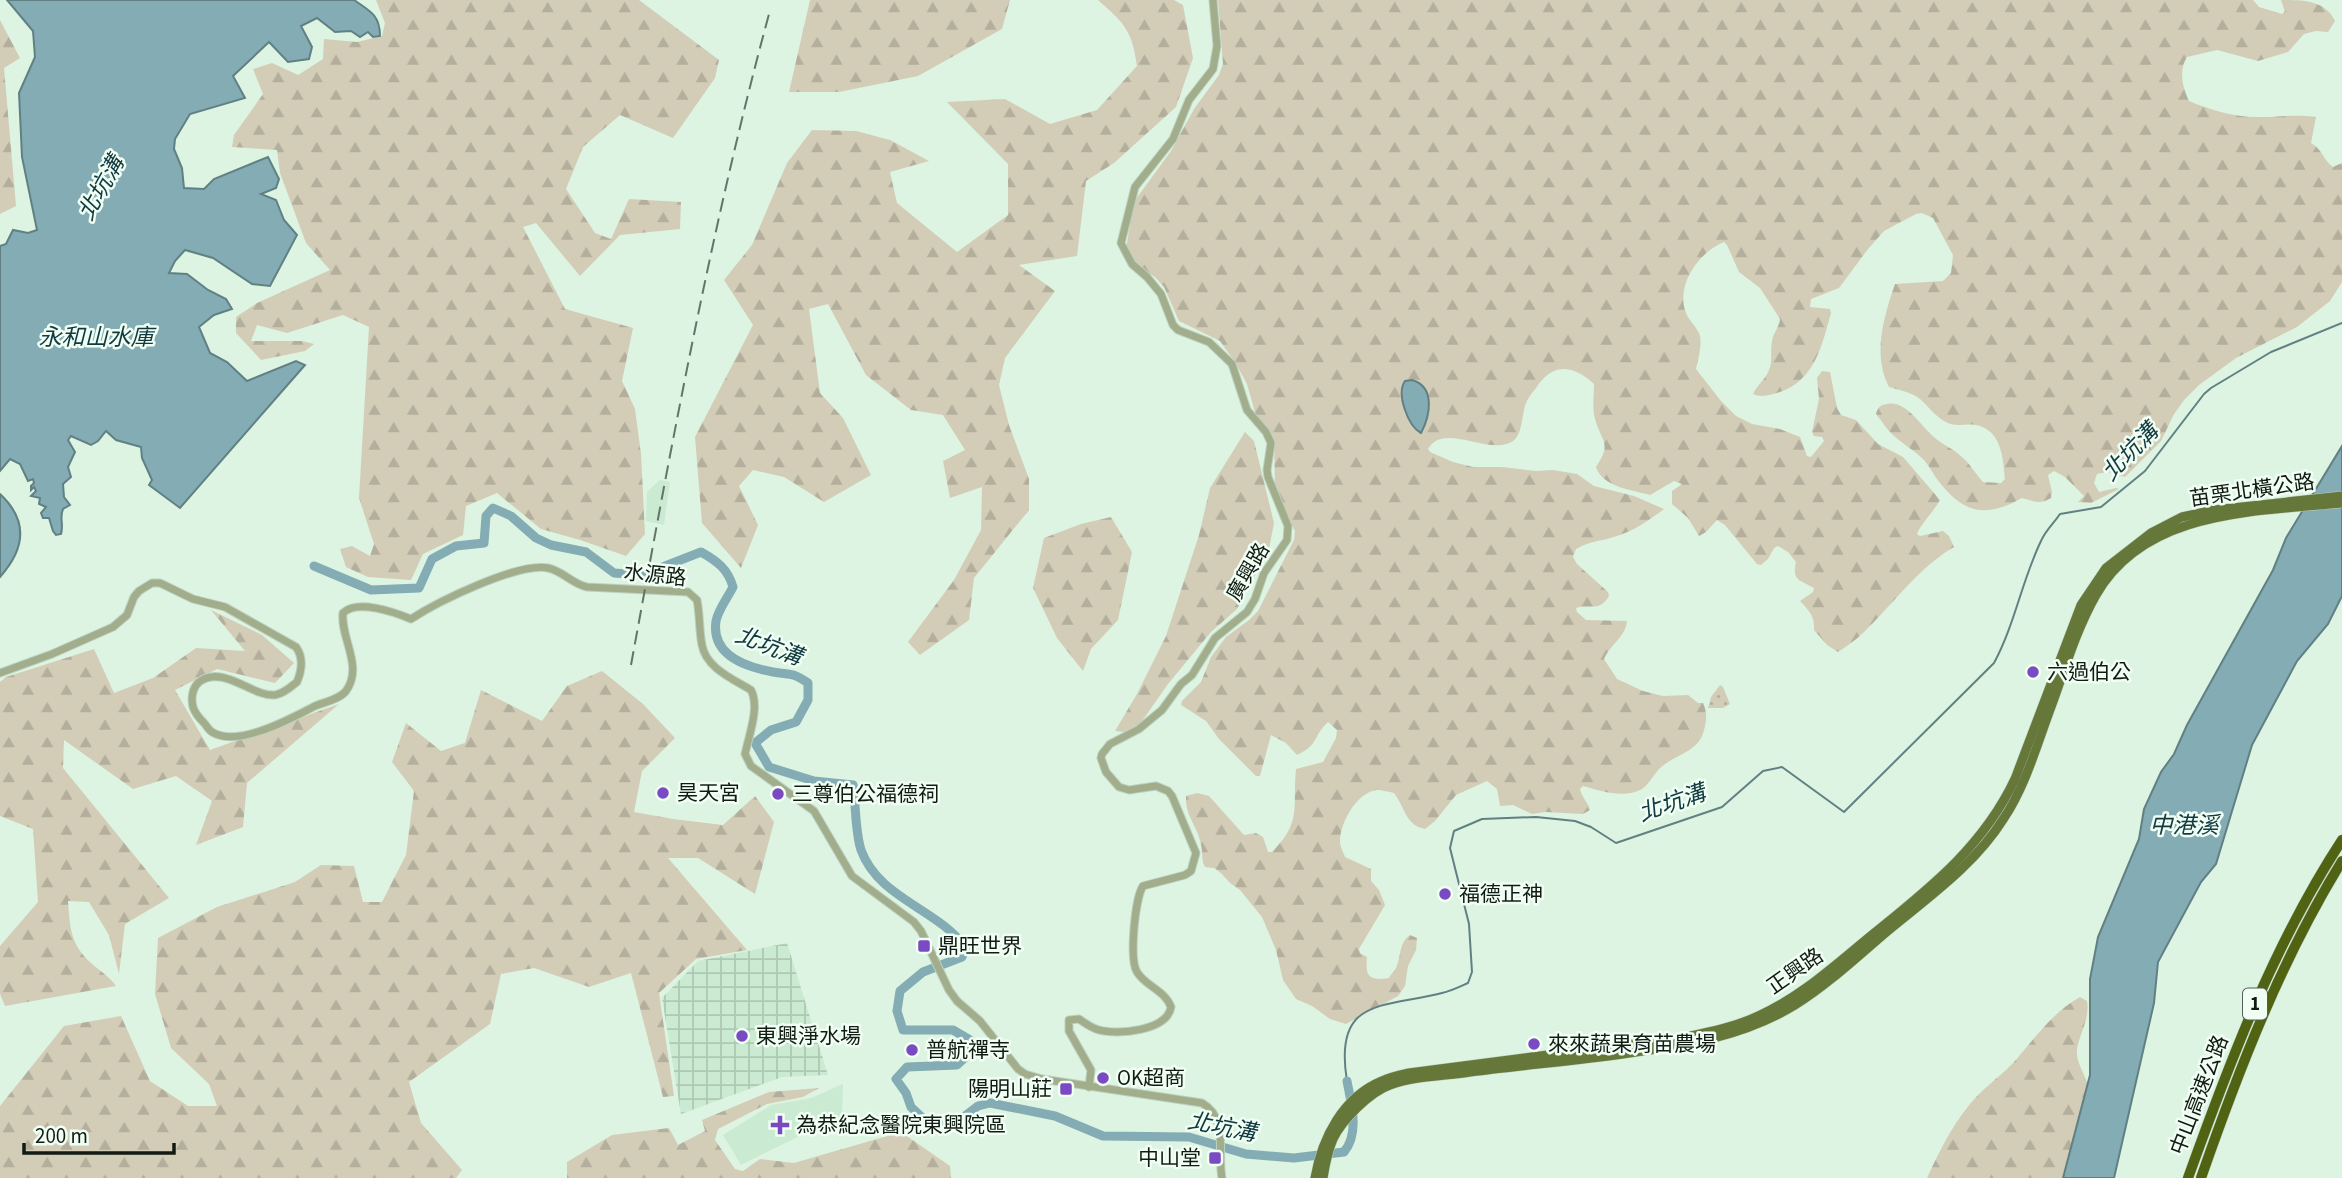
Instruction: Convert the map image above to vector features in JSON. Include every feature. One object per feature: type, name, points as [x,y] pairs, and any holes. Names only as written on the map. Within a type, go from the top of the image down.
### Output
[{"type":"highway","name":"中山高速公路","points":[[2188,1178],[2231,1059],[2265,982],[2305,899],[2342,840]]},
{"type":"highway","name":"中山高速公路","points":[[2201,1178],[2244,1061],[2277,982],[2310,916],[2342,861]]},
{"type":"main road","name":"苗栗北橫公路","points":[[2132,546],[2182,517],[2214,510],[2342,496]]},
{"type":"main road","name":"苗栗北橫公路","points":[[2121,563],[2154,538],[2187,524],[2215,517],[2342,503]]},
{"type":"main road","name":"正興路","points":[[1326,1150],[1362,1092],[1382,1080],[1409,1073],[1686,1037],[1723,1029],[1758,1017],[1793,997],[1922,894],[1961,859],[1987,829],[2003,805],[2015,779],[2081,605],[2106,568],[2132,546]]},
{"type":"main road","name":"正興路","points":[[1315,1178],[1326,1150],[1327,1136],[1342,1111],[1390,1085],[1485,1070],[1680,1046],[1732,1034],[1795,1004],[1947,883],[1975,856],[2005,818],[2031,760],[2078,631],[2098,592],[2121,563]]},
{"type":"main road","name":"正興路","points":[[1322,1163],[1323,1178]]},
{"type":"street","name":"廣興路","points":[[1089,1087],[1091,1070],[1069,1031],[1069,1020],[1079,1019],[1090,1027],[1115,1032],[1140,1029],[1169,1015],[1171,1007],[1168,1000],[1136,971],[1134,956],[1140,891],[1143,886],[1185,875],[1191,870],[1196,853],[1168,791],[1156,786],[1129,790],[1119,787],[1106,772],[1102,764],[1102,754],[1110,744],[1139,729],[1162,710],[1181,684],[1192,675],[1215,638],[1247,612],[1255,599],[1264,573],[1287,540],[1288,526],[1268,477],[1270,443],[1266,432],[1247,410],[1232,364],[1209,342],[1178,330],[1161,294],[1132,264],[1121,243],[1135,187],[1173,139],[1189,100],[1209,76],[1216,62],[1213,0]]},
{"type":"street","name":"水源路","points":[[0,673],[113,627],[127,615],[139,591],[152,583],[160,583],[194,599],[236,612],[299,651],[302,664],[297,681],[277,695],[267,694],[237,681],[211,677],[199,682],[193,691],[192,700],[193,709],[198,716],[212,732],[226,736],[240,735],[282,722],[346,691],[352,671],[352,655],[342,621],[343,613],[349,608],[357,606],[411,619],[430,606],[511,572],[537,566],[563,573],[577,585],[587,587],[688,592],[697,600],[702,646],[706,656],[714,666],[754,694],[755,705],[745,754],[749,764],[814,811],[852,876],[914,922],[949,990],[957,1001],[980,1021],[1018,1069],[1042,1079],[1089,1087]]},
{"type":"street","points":[[1089,1087],[1202,1103],[1216,1117],[1222,1178]]},
{"type":"shaded area","points":[[660,480],[670,482],[664,525],[646,521],[647,492]]},
{"type":"shaded area","name":"東興淨水場","points":[[787,943],[828,1075],[782,1077],[681,1114],[662,998],[698,961]]},
{"type":"shaded area","name":"為恭紀念醫院東興院區","points":[[843,1084],[842,1115],[741,1165],[723,1135],[771,1105],[811,1098]]},
{"type":"green space","points":[[376,0],[639,0],[719,60],[715,78],[673,138],[620,115],[583,147],[566,189],[595,233],[611,239],[629,199],[681,202],[680,229],[620,235],[580,276],[536,223],[523,227],[565,309],[633,328],[622,381],[635,409],[641,454],[645,534],[626,556],[541,529],[497,493],[466,506],[463,535],[423,554],[411,580],[368,577],[346,567],[340,549],[352,546],[370,556],[374,544],[359,498],[369,327],[343,315],[287,333],[257,325],[251,341],[302,341],[314,344],[305,351],[261,360],[236,333],[236,317],[257,303],[330,270],[306,243],[280,173],[277,150],[232,147],[234,135],[263,94],[253,69],[272,63],[298,75],[323,59],[324,39],[357,42],[382,36],[385,23]]},
{"type":"green space","points":[[810,0],[1010,0],[1002,29],[918,76],[839,92],[789,92]]},
{"type":"green space","points":[[1098,0],[1174,0],[1183,5],[1193,58],[1176,107],[1114,163],[1086,181],[1077,256],[1019,265],[1055,291],[1005,358],[999,385],[1009,425],[1029,479],[1029,510],[974,578],[969,620],[920,655],[908,642],[954,580],[981,530],[982,487],[950,498],[943,461],[965,450],[943,415],[911,410],[866,375],[828,304],[809,309],[820,393],[843,418],[871,475],[824,502],[784,477],[753,470],[739,486],[758,525],[741,568],[702,523],[695,437],[753,325],[724,280],[752,245],[787,163],[812,130],[856,131],[890,140],[929,161],[890,172],[897,203],[957,252],[1008,215],[1008,164],[947,102],[1005,99],[1050,124],[1097,110],[1137,66],[1125,28]]},
{"type":"green space","points":[[1218,0],[2253,0],[2259,7],[2282,14],[2285,11],[2281,0],[2312,3],[2325,9],[2335,21],[2328,32],[2304,34],[2288,52],[2258,61],[2217,50],[2187,57],[2182,79],[2189,101],[2215,110],[2251,117],[2316,117],[2311,143],[2333,167],[2342,163],[2342,282],[2330,301],[2297,327],[2236,358],[2199,385],[2174,414],[2161,441],[2125,477],[2108,472],[2097,474],[2094,483],[2099,492],[2119,489],[2091,503],[2078,502],[2084,496],[2065,477],[2054,471],[2048,475],[2051,498],[2036,502],[2022,498],[1998,508],[1978,510],[1968,507],[1949,494],[1924,460],[1891,434],[1876,414],[1883,405],[1901,406],[1935,438],[1962,457],[1983,482],[2001,483],[2005,479],[2000,446],[1991,433],[1976,425],[1956,425],[1944,421],[1916,397],[1889,387],[1884,375],[1881,362],[1882,336],[1895,284],[1943,281],[1951,273],[1953,255],[1933,218],[1922,213],[1916,214],[1884,231],[1839,288],[1811,299],[1810,307],[1830,309],[1831,313],[1815,360],[1809,370],[1792,386],[1766,396],[1753,394],[1769,370],[1771,345],[1780,319],[1760,288],[1739,272],[1724,242],[1706,253],[1698,261],[1687,281],[1683,302],[1687,316],[1700,336],[1696,369],[1721,401],[1736,416],[1752,424],[1780,429],[1800,437],[1807,456],[1811,457],[1824,441],[1812,432],[1819,399],[1817,378],[1822,371],[1830,372],[1837,408],[1841,415],[1856,420],[1878,444],[1903,457],[1940,500],[1917,534],[1920,536],[1943,531],[1949,536],[1954,547],[1929,565],[1861,635],[1838,652],[1827,645],[1814,630],[1812,617],[1800,601],[1813,592],[1814,588],[1796,576],[1796,562],[1788,552],[1778,546],[1761,565],[1757,564],[1725,525],[1717,520],[1699,536],[1688,518],[1672,504],[1672,491],[1682,484],[1674,481],[1650,495],[1618,487],[1599,474],[1596,467],[1605,448],[1594,415],[1594,384],[1578,373],[1556,370],[1543,380],[1527,401],[1520,430],[1513,441],[1492,445],[1456,438],[1435,441],[1428,449],[1430,452],[1453,462],[1473,467],[1553,470],[1577,474],[1594,486],[1634,496],[1664,509],[1628,532],[1576,549],[1573,557],[1577,564],[1608,592],[1609,596],[1598,606],[1576,608],[1586,620],[1627,621],[1624,631],[1604,659],[1617,679],[1643,691],[1663,696],[1688,695],[1698,703],[1703,703],[1706,723],[1697,743],[1660,768],[1642,789],[1620,794],[1583,786],[1580,789],[1590,810],[1583,814],[1532,814],[1513,805],[1500,806],[1497,789],[1487,781],[1456,795],[1425,829],[1409,820],[1394,793],[1377,790],[1363,796],[1346,817],[1340,841],[1345,857],[1371,869],[1371,881],[1379,890],[1385,905],[1359,949],[1360,953],[1367,957],[1370,976],[1377,979],[1389,978],[1396,968],[1404,942],[1410,935],[1417,938],[1405,986],[1398,996],[1346,1024],[1330,1019],[1296,999],[1283,980],[1276,950],[1262,917],[1240,890],[1221,873],[1214,868],[1205,867],[1202,848],[1186,803],[1186,796],[1197,793],[1209,796],[1244,835],[1256,833],[1263,837],[1268,852],[1272,852],[1282,841],[1292,822],[1296,769],[1323,762],[1336,738],[1337,730],[1328,722],[1313,744],[1297,755],[1286,743],[1271,735],[1260,776],[1256,776],[1219,739],[1206,721],[1181,705],[1201,682],[1211,657],[1226,637],[1258,611],[1294,540],[1295,531],[1282,508],[1275,487],[1274,441],[1256,416],[1247,384],[1235,362],[1220,341],[1179,321],[1164,287],[1155,277],[1129,262],[1126,250],[1133,203],[1171,151],[1194,109],[1219,75],[1223,64]]},
{"type":"green space","points":[[0,20],[20,58],[4,68],[16,206],[0,214]]},
{"type":"green space","points":[[1245,432],[1254,441],[1274,523],[1269,549],[1237,609],[1211,632],[1168,684],[1140,724],[1124,732],[1115,731],[1166,636],[1199,535],[1210,488]]},
{"type":"green space","points":[[1111,517],[1132,552],[1118,620],[1091,649],[1083,671],[1057,638],[1033,588],[1044,538],[1081,524]]},
{"type":"green space","points":[[211,610],[262,635],[294,663],[275,683],[217,669],[175,690],[210,750],[339,704],[247,783],[243,827],[196,845],[212,801],[176,776],[133,789],[64,740],[63,768],[169,898],[125,924],[119,974],[109,935],[89,902],[68,901],[75,942],[84,956],[116,986],[5,1006],[0,994],[0,946],[38,902],[33,829],[0,816],[0,682],[6,677],[94,649],[114,693],[153,678],[196,648],[245,651]]},
{"type":"green space","points":[[602,671],[643,704],[675,738],[642,771],[634,812],[723,825],[755,796],[774,822],[755,894],[698,858],[668,858],[747,950],[696,959],[659,993],[674,1096],[663,1097],[631,973],[589,987],[534,968],[501,974],[490,1024],[409,1082],[421,1123],[462,1170],[456,1178],[0,1178],[0,1106],[64,1026],[121,1016],[150,1081],[188,1106],[217,1106],[209,1084],[171,1048],[155,994],[158,938],[217,907],[295,882],[321,865],[354,866],[363,902],[382,902],[406,855],[414,791],[392,762],[406,723],[441,751],[465,743],[481,690],[542,721],[567,686]]},
{"type":"green space","points":[[1720,685],[1730,704],[1723,708],[1708,708],[1711,697]]},
{"type":"green space","points":[[2080,997],[2087,1001],[2088,1007],[2077,1055],[2088,1084],[2089,1097],[2071,1178],[1927,1178],[1949,1134],[1970,1104],[2014,1062],[2053,1018]]},
{"type":"green space","points":[[819,1088],[803,1097],[767,1104],[718,1129],[715,1140],[735,1169],[743,1171],[760,1159],[794,1163],[901,1132],[950,1166],[951,1178],[567,1178],[567,1162],[612,1135],[669,1128],[678,1145],[705,1131],[702,1120],[769,1092]]},
{"type":"water","name":"永和山水庫","points":[[7,0],[354,0],[373,14],[380,29],[380,36],[373,37],[368,32],[360,37],[351,31],[335,32],[317,18],[301,26],[312,47],[309,59],[288,62],[269,42],[233,76],[245,98],[190,114],[175,139],[174,149],[182,168],[184,188],[204,189],[214,179],[268,157],[279,179],[276,188],[261,194],[276,200],[284,220],[297,235],[270,286],[252,284],[213,258],[185,250],[175,261],[169,273],[187,274],[208,290],[226,299],[232,309],[214,315],[199,327],[210,353],[227,362],[247,381],[296,361],[305,365],[180,508],[149,485],[152,480],[142,458],[141,447],[116,440],[106,431],[91,445],[71,436],[68,440],[75,452],[68,467],[71,477],[63,484],[64,497],[70,505],[63,509],[61,534],[56,535],[49,518],[43,518],[41,513],[46,507],[39,504],[40,498],[31,496],[36,491],[34,487],[31,490],[33,479],[28,481],[20,464],[10,459],[0,471],[0,246],[6,244],[13,230],[28,233],[37,230],[22,157],[19,93],[35,57],[33,31]]},
{"type":"water","points":[[1412,380],[1420,384],[1428,395],[1427,419],[1421,433],[1408,417],[1403,401],[1405,381]]},
{"type":"water","name":"中港溪","points":[[2342,446],[2342,596],[2328,624],[2297,661],[2252,745],[2216,864],[2201,882],[2158,962],[2154,1003],[2114,1178],[2063,1178],[2090,1075],[2090,979],[2098,937],[2139,839],[2144,809],[2161,772],[2174,754],[2187,725],[2273,570],[2286,538]]},
{"type":"water","points":[[0,494],[16,514],[20,535],[15,556],[0,577]]},
{"type":"waterway","name":"北坑溝","points":[[1347,1081],[1345,1054],[1348,1034],[1355,1020],[1382,1005],[1445,992],[1468,983],[1472,972],[1469,924],[1450,848],[1454,831],[1482,819],[1536,817],[1575,821],[1591,827],[1616,843],[1722,807],[1763,771],[1782,767],[1844,812],[1994,663],[2008,633],[2034,556],[2045,534],[2060,514],[2101,507],[2145,471],[2211,388],[2271,352],[2342,323]]},
{"type":"waterway","name":"北坑溝","points":[[314,566],[371,590],[419,588],[432,559],[456,546],[484,543],[486,516],[493,508],[511,516],[536,538],[551,545],[586,552],[614,573],[642,575],[701,552],[721,566],[733,587],[716,621],[716,633],[724,651],[741,663],[795,675],[808,683],[808,700],[796,722],[771,730],[755,743],[769,767],[814,781],[853,785],[859,843],[869,867],[894,892],[940,923],[966,948],[962,957],[923,972],[900,991],[897,1011],[903,1030],[953,1030],[970,1040],[971,1052],[957,1065],[907,1067],[896,1079],[906,1093],[911,1107],[930,1125],[953,1125],[978,1106],[990,1103],[1055,1116],[1103,1136],[1189,1137],[1246,1154],[1294,1158],[1344,1152],[1352,1136],[1353,1127],[1347,1081]]},
{"type":"railway","points":[[631,665],[710,257],[769,14]]},
{"type":"place","name":"六過伯公","points":[[2033,672]]},
{"type":"place","name":"昊天宮","points":[[663,793]]},
{"type":"place","name":"三尊伯公福德祠","points":[[778,794]]},
{"type":"place","name":"福德正神","points":[[1445,894]]},
{"type":"place","name":"鼎旺世界","points":[[924,946]]},
{"type":"place","name":"東興淨水場","points":[[742,1036]]},
{"type":"place","name":"來來蔬果育苗農場","points":[[1534,1044]]},
{"type":"place","name":"普航禪寺","points":[[912,1050]]},
{"type":"place","name":"OK超商","points":[[1103,1078]]},
{"type":"place","name":"陽明山莊","points":[[1066,1089]]},
{"type":"place","name":"為恭紀念醫院東興院區","points":[[780,1125]]},
{"type":"place","name":"中山堂","points":[[1215,1158]]}]
